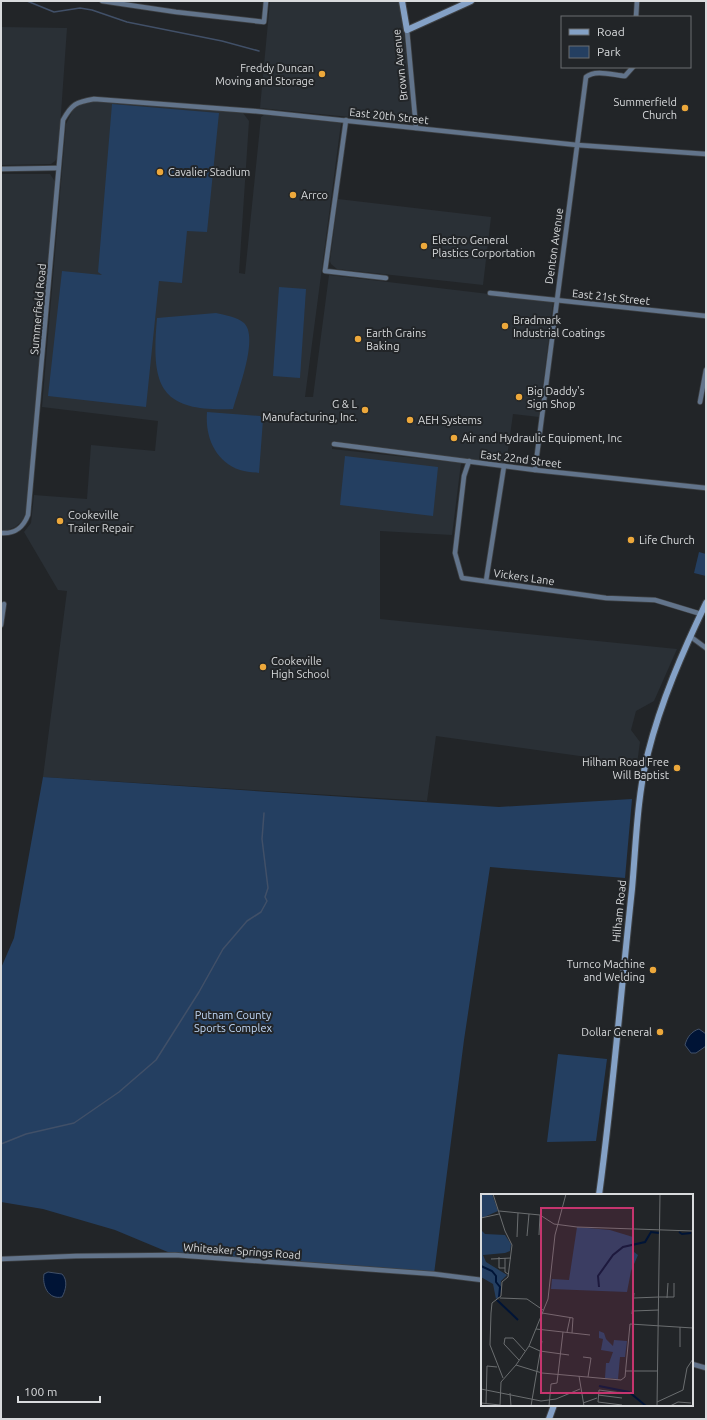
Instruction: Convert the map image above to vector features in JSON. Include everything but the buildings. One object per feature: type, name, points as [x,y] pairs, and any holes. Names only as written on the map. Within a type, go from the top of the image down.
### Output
[{"type":"main road","name":"Brown Avenue","points":[[402,1],[407,30]]},
{"type":"main road","points":[[407,30],[471,1]]},
{"type":"main road","name":"Hilham Road","points":[[599,1194],[609,1123],[641,796],[648,755],[657,722],[673,676],[706,603]]},
{"type":"main road","points":[[549,1419],[554,1406]]},
{"type":"street","points":[[102,1],[176,12],[264,22],[266,1]]},
{"type":"street","points":[[636,16],[637,1]]},
{"type":"street","name":"Brown Avenue","points":[[407,30],[416,128]]},
{"type":"street","name":"Denton Avenue","points":[[535,470],[586,77],[590,74],[597,73],[625,76],[632,68]]},
{"type":"street","name":"East 20th Street","points":[[71,106],[94,98],[346,120],[577,145],[706,154]]},
{"type":"street","name":"Summerfield Road","points":[[1,533],[14,532],[20,529],[25,523],[28,515],[63,120],[71,106]]},
{"type":"street","points":[[346,120],[325,271],[386,278]]},
{"type":"street","points":[[1,169],[58,168]]},
{"type":"street","name":"East 21st Street","points":[[490,293],[706,316]]},
{"type":"street","points":[[700,402],[706,370]]},
{"type":"street","name":"East 22nd Street","points":[[334,444],[535,470],[706,488]]},
{"type":"street","name":"Vickers Lane","points":[[468,461],[464,476],[455,554],[462,578],[606,598],[655,600],[701,614]]},
{"type":"street","points":[[486,581],[504,466]]},
{"type":"street","points":[[1,625],[4,604]]},
{"type":"street","points":[[691,637],[706,648]]},
{"type":"street","name":"Whiteaker Springs Road","points":[[1,1259],[76,1256],[175,1256],[434,1274],[481,1280]]},
{"type":"street","points":[[693,1364],[706,1368]]},
{"type":"shaded area","points":[[270,1],[400,1],[412,103],[412,115],[409,123],[260,108]]},
{"type":"shaded area","points":[[1,27],[67,28],[58,156],[51,164],[1,165]]},
{"type":"shaded area","name":"Cookeville High School","points":[[96,101],[243,113],[249,121],[239,273],[245,274],[261,117],[264,115],[341,123],[305,397],[313,397],[329,275],[548,301],[553,303],[539,417],[513,414],[506,464],[333,441],[332,449],[461,463],[452,535],[380,531],[380,619],[677,649],[654,701],[636,711],[631,730],[640,742],[637,764],[436,736],[427,801],[43,777],[67,591],[58,590],[24,532],[31,523],[34,495],[87,499],[91,445],[155,451],[158,421],[42,407],[66,124],[73,110],[80,105]]},
{"type":"shaded area","points":[[1,174],[50,174],[56,183],[27,510],[22,521],[15,527],[5,531],[1,531]]},
{"type":"shaded area","points":[[338,199],[491,217],[483,285],[337,269],[331,264],[330,261]]},
{"type":"shaded area","points":[[699,1029],[706,1034],[706,1046],[696,1053],[691,1053],[685,1045],[686,1042],[692,1033]]},
{"type":"shaded area","points":[[48,1272],[62,1274],[64,1276],[66,1285],[62,1297],[53,1296],[47,1291],[44,1283],[44,1274]]},
{"type":"green space","points":[[112,104],[219,113],[207,232],[187,231],[182,283],[159,281],[146,407],[48,396],[62,271],[102,275],[98,272]]},
{"type":"green space","points":[[279,287],[306,289],[300,378],[273,376]]},
{"type":"green space","points":[[216,313],[238,319],[244,323],[248,330],[249,340],[246,364],[233,409],[208,409],[189,406],[175,399],[165,390],[159,377],[156,361],[157,318]]},
{"type":"green space","points":[[207,412],[260,416],[263,420],[259,473],[247,472],[231,466],[218,454],[210,439]]},
{"type":"green space","points":[[345,456],[438,467],[433,516],[340,505]]},
{"type":"green space","points":[[699,552],[706,554],[706,576],[694,573]]},
{"type":"green space","name":"Putnam County Sports Complex","points":[[43,777],[499,807],[632,799],[625,878],[490,867],[464,1040],[434,1274],[175,1255],[115,1230],[43,1209],[1,1202],[1,968],[14,938]]},
{"type":"green space","points":[[558,1054],[607,1059],[596,1141],[547,1142]]},
{"type":"waterway","points":[[27,1],[54,12],[80,8],[92,10],[127,22],[222,41],[259,51]]},
{"type":"waterway","points":[[1,1144],[26,1134],[74,1123],[119,1092],[156,1060],[199,992],[223,949],[247,921],[261,912],[267,901],[265,897],[268,888],[262,839],[264,813]]},
{"type":"place","name":"Freddy Duncan Moving and Storage","points":[[322,74]]},
{"type":"place","name":"Summerfield Church","points":[[685,108]]},
{"type":"place","name":"Cavalier Stadium","points":[[160,172]]},
{"type":"place","name":"Arrco","points":[[293,195]]},
{"type":"place","name":"Electro General Plastics Corportation","points":[[424,246]]},
{"type":"place","name":"Bradmark Industrial Coatings","points":[[505,326]]},
{"type":"place","name":"Earth Grains Baking","points":[[358,339]]},
{"type":"place","name":"Big Daddy's Sign Shop","points":[[519,397]]},
{"type":"place","name":"G & L Manufacturing, Inc.","points":[[365,410]]},
{"type":"place","name":"AEH Systems","points":[[410,420]]},
{"type":"place","name":"Air and Hydraulic Equipment, Inc","points":[[454,438]]},
{"type":"place","name":"Cookeville Trailer Repair","points":[[60,521]]},
{"type":"place","name":"Life Church","points":[[631,540]]},
{"type":"place","name":"Cookeville High School","points":[[263,667]]},
{"type":"place","name":"Hilham Road Free Will Baptist","points":[[677,768]]},
{"type":"place","name":"Turnco Machine and Welding","points":[[653,970]]},
{"type":"place","name":"Dollar General","points":[[660,1032]]}]
